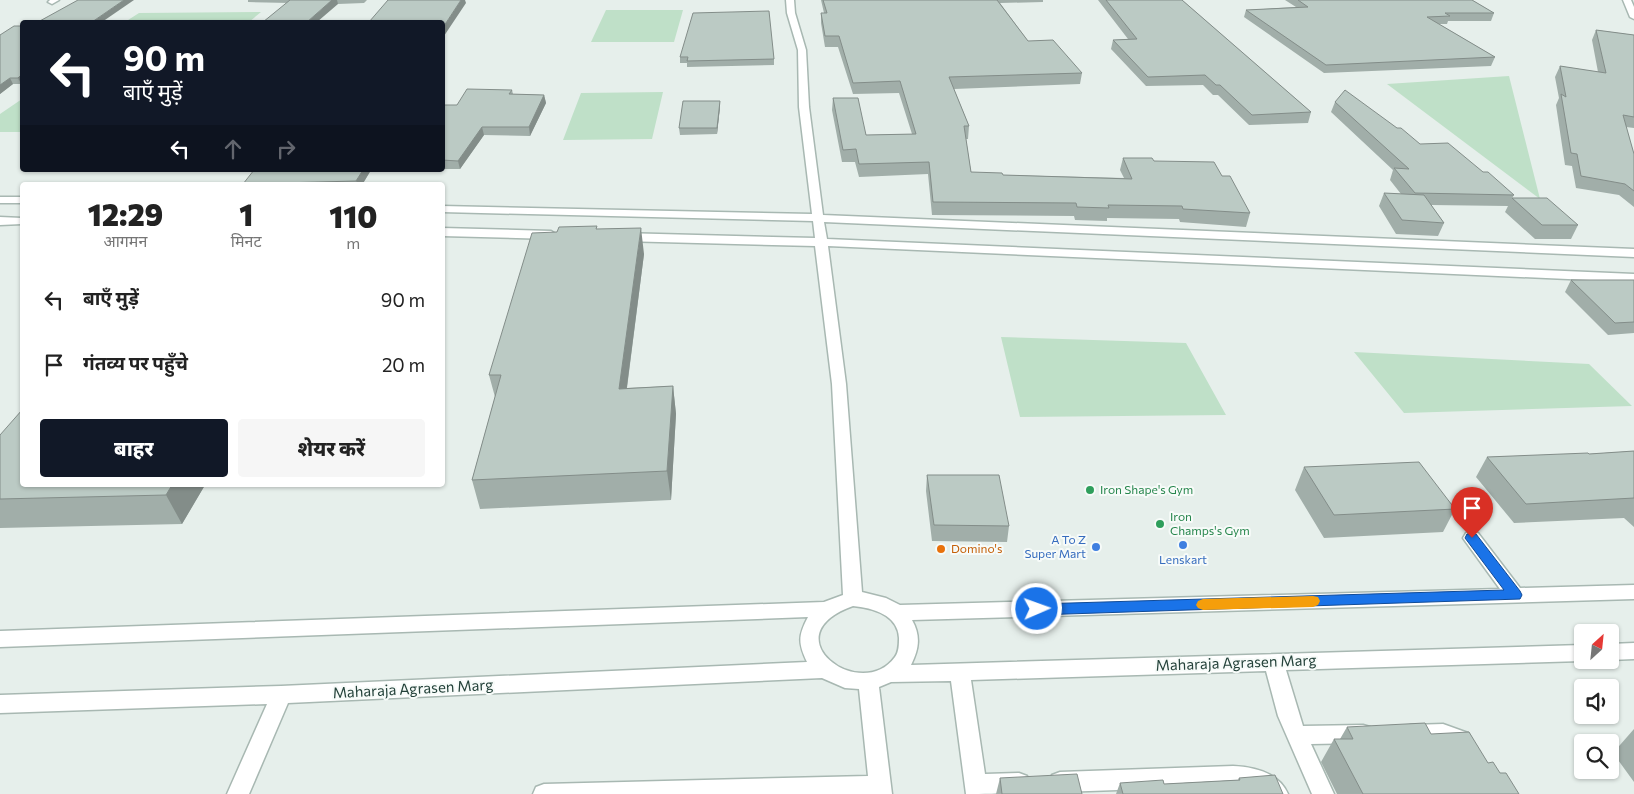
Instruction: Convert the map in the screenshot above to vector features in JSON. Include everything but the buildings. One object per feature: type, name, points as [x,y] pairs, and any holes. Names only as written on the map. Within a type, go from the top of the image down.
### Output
[{"type":"street","points":[[790,0],[791,13],[802,50],[804,107],[838,384],[853,599]]},
{"type":"street","points":[[1627,0],[1634,17]]},
{"type":"street","points":[[0,200],[20,200]]},
{"type":"street","points":[[445,210],[818,218],[1634,253]]},
{"type":"street","points":[[0,221],[20,221]]},
{"type":"street","points":[[445,232],[562,235]]},
{"type":"street","points":[[612,236],[821,242],[1634,278]]},
{"type":"street","points":[[1264,237],[1275,262]]},
{"type":"street","points":[[1472,538],[1515,595]]},
{"type":"street","points":[[0,639],[824,609],[838,602],[853,599],[877,602],[897,614],[1634,592]]},
{"type":"street","name":"Maharaja Agrasen Marg","points":[[824,609],[814,620],[809,632],[810,646],[815,660],[826,670],[840,678],[857,682],[868,681],[890,674],[1574,652]]},
{"type":"street","name":"Maharaja Agrasen Marg","points":[[890,674],[902,664],[909,652],[910,638],[906,625],[897,614]]},
{"type":"street","points":[[1619,652],[1634,651]]},
{"type":"street","points":[[1274,662],[1288,716],[1323,794]]},
{"type":"street","name":"Maharaja Agrasen Marg","points":[[0,704],[281,695],[826,670]]},
{"type":"street","points":[[960,672],[976,789],[1098,788],[1233,776],[1254,778],[1272,787],[1277,794]]},
{"type":"street","points":[[544,794],[880,790],[868,681]]},
{"type":"street","points":[[238,794],[281,695]]},
{"type":"street","points":[[1296,735],[1443,733],[1462,740],[1474,758]]},
{"type":"green space","points":[[606,10],[683,10],[674,42],[591,42]]},
{"type":"green space","points":[[261,12],[251,20],[128,20],[139,13]]},
{"type":"green space","points":[[1509,76],[1540,199],[1387,84]]},
{"type":"green space","points":[[663,92],[652,139],[563,140],[581,93]]},
{"type":"green space","points":[[20,100],[20,132],[0,132],[0,114]]},
{"type":"green space","points":[[1001,337],[1186,343],[1226,415],[1020,417]]},
{"type":"green space","points":[[1354,352],[1589,364],[1632,406],[1404,413]]},
{"type":"slow traffic","points":[[1203,605],[1313,601]]},
{"type":"place","name":"Iron Shape's Gym","points":[[1090,490]]},
{"type":"place","name":"Iron Champs's Gym","points":[[1160,524]]},
{"type":"place","name":"Lenskart","points":[[1183,545]]},
{"type":"place","name":"A To Z Super Mart","points":[[1096,547]]},
{"type":"place","name":"Domino's","points":[[941,549]]},
{"type":"route","points":[[1037,609],[1515,595],[1472,538]]}]
